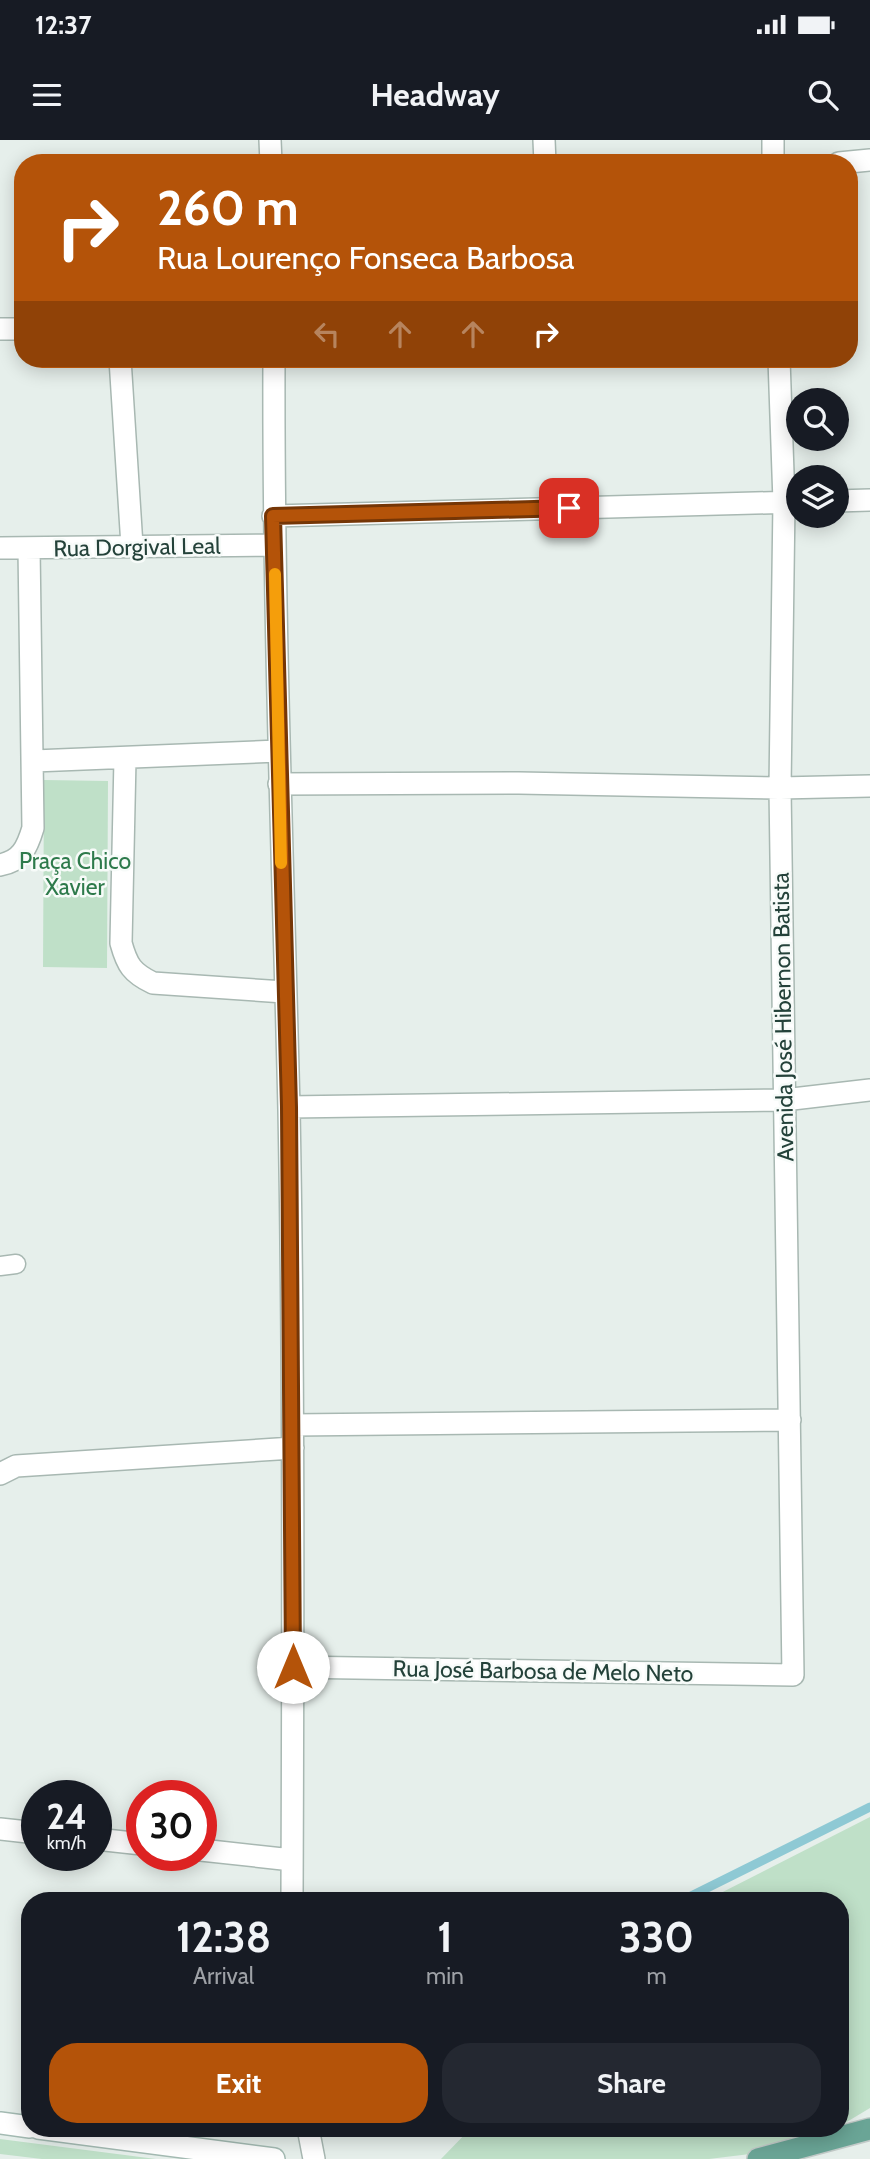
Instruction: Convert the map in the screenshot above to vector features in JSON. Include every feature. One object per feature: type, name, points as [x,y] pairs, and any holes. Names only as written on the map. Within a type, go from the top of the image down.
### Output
[{"type":"main road","points":[[849,2135],[870,2129]]},
{"type":"main road","points":[[758,2159],[840,2137]]},
{"type":"street","points":[[121,368],[132,546]]},
{"type":"street","points":[[269,368],[289,1107],[293,1425],[292,1892]]},
{"type":"street","name":"Avenida José Hibernon Batista","points":[[780,368],[788,465]]},
{"type":"street","points":[[849,501],[870,500]]},
{"type":"street","points":[[273,516],[786,502]]},
{"type":"street","name":"Avenida José Hibernon Batista","points":[[790,528],[780,788],[793,1675]]},
{"type":"street","name":"Rua Dorgival Leal","points":[[0,548],[274,545]]},
{"type":"street","points":[[6,864],[27,849],[33,828],[29,548]]},
{"type":"street","points":[[34,761],[278,751]]},
{"type":"street","points":[[125,759],[121,943],[127,965],[136,975],[153,983],[284,992]]},
{"type":"street","points":[[279,784],[519,783],[780,788],[870,786]]},
{"type":"street","points":[[289,1107],[783,1100],[870,1090]]},
{"type":"street","points":[[293,1425],[790,1420]]},
{"type":"street","points":[[0,1474],[16,1466],[293,1448]]},
{"type":"street","name":"Rua José Barbosa de Melo Neto","points":[[293,1667],[793,1675]]},
{"type":"street","points":[[0,1829],[21,1831]]},
{"type":"street","points":[[217,1852],[292,1860]]},
{"type":"street","points":[[0,2123],[21,2126]]},
{"type":"street","points":[[107,2137],[274,2159]]},
{"type":"street","points":[[310,2137],[314,2159]]},
{"type":"green space","name":"Praça Chico Xavier","points":[[44,780],[108,781],[107,968],[43,967]]},
{"type":"green space","points":[[870,1817],[870,2108],[849,2121],[849,1892],[723,1892]]},
{"type":"green space","points":[[462,2137],[806,2137],[750,2154],[709,2159],[441,2159]]},
{"type":"green space","points":[[0,2139],[156,2159],[42,2159],[0,2154]]},
{"type":"waterway","points":[[699,1892],[870,1807]]},
{"type":"slow traffic","points":[[275,574],[281,863]]},
{"type":"route","points":[[293,1667],[289,1107],[273,516],[569,508]]}]
